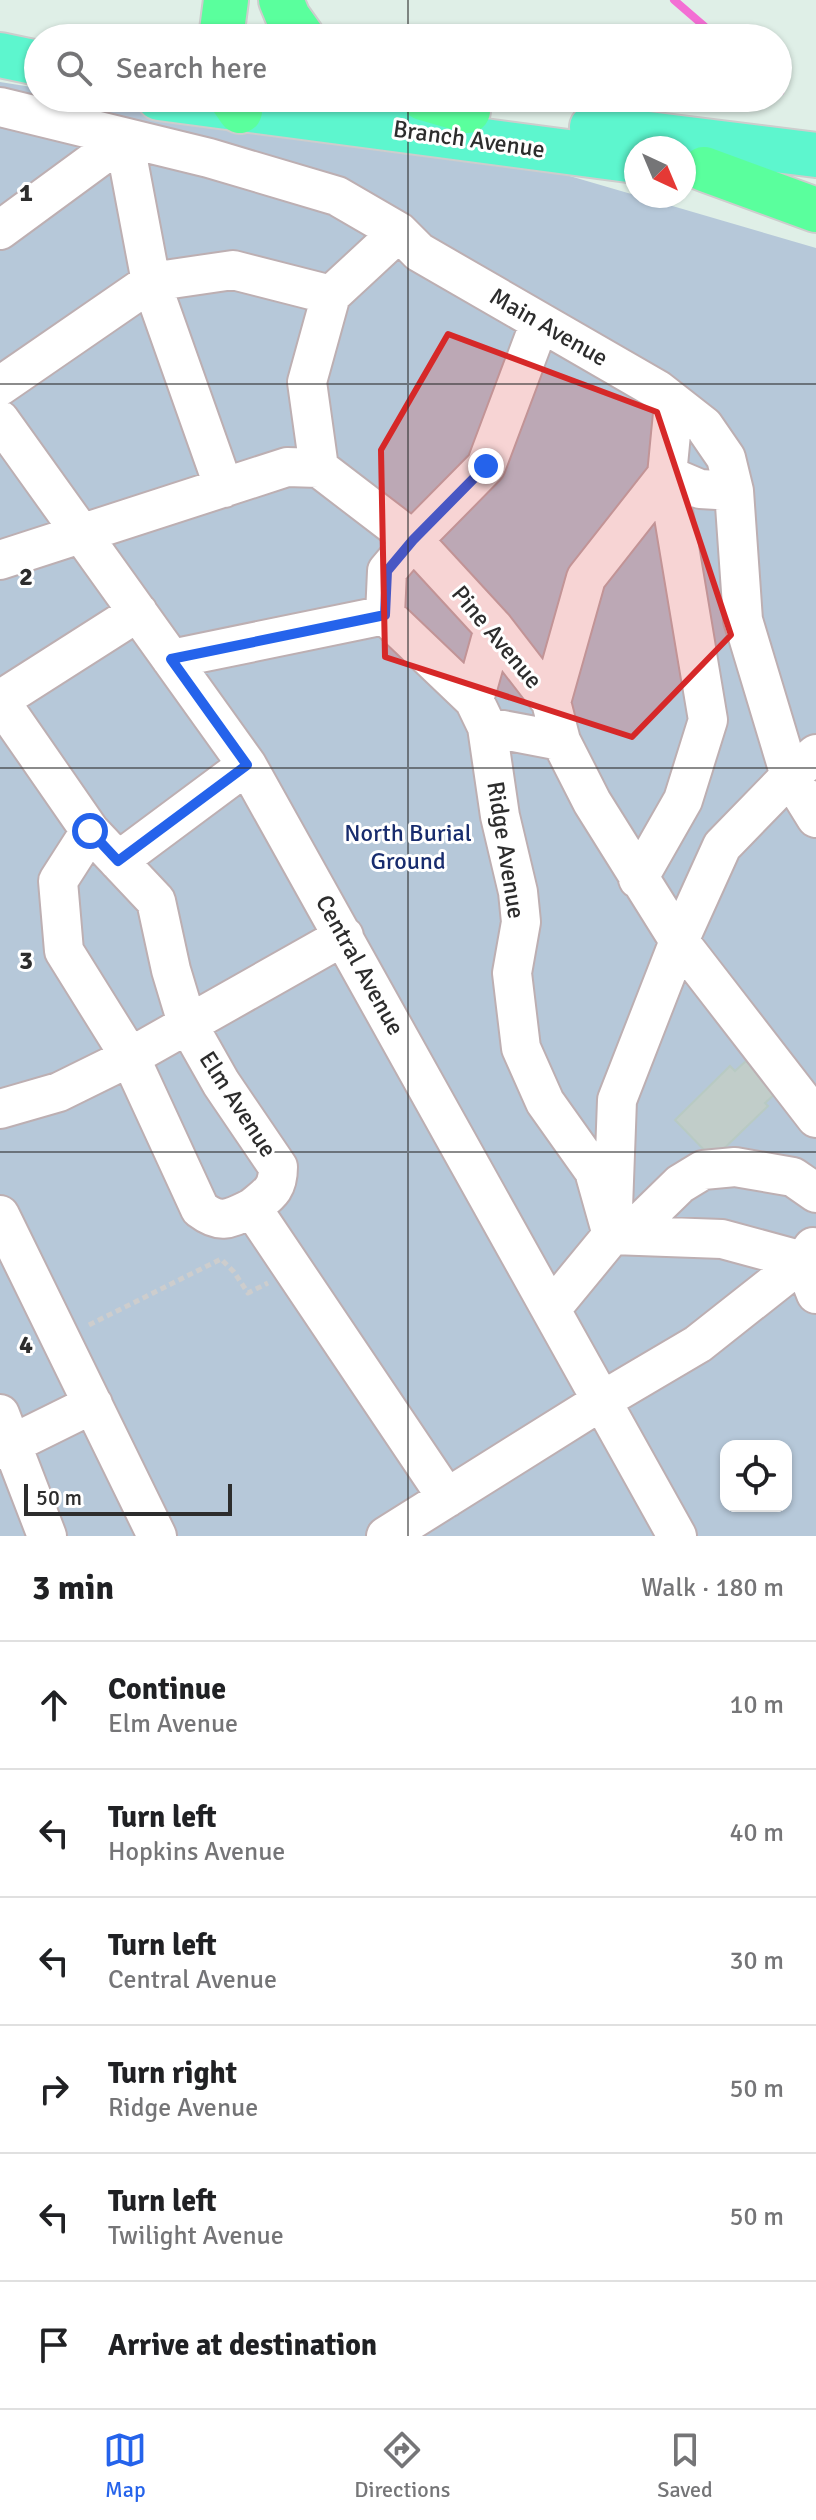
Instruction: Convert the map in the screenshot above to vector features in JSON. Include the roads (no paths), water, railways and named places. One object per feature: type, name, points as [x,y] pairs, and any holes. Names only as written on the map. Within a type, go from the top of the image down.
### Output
[{"type":"highway","points":[[223,24],[226,0]]},
{"type":"highway","points":[[281,0],[293,24]]},
{"type":"highway","points":[[696,169],[816,210]]},
{"type":"main road","points":[[0,55],[24,60]]},
{"type":"main road","name":"Branch Avenue","points":[[292,112],[624,159]]},
{"type":"main road","name":"Branch Avenue","points":[[476,112],[816,155]]},
{"type":"main road","points":[[696,168],[816,184]]},
{"type":"lane","name":"Main Avenue","points":[[0,107],[209,158],[337,196],[399,232],[419,252],[658,390],[704,426],[726,458],[734,491],[743,620],[803,765],[816,818]]},
{"type":"lane","points":[[0,230],[124,139],[151,282],[224,488]]},
{"type":"lane","points":[[0,560],[287,467],[319,468],[307,382],[331,295],[399,232]]},
{"type":"lane","points":[[0,386],[151,282],[233,270],[331,295]]},
{"type":"lane","points":[[540,322],[486,466],[387,571],[385,615],[480,714],[561,741]]},
{"type":"lane","points":[[638,879],[683,800],[708,720],[667,475],[674,403]]},
{"type":"lane","name":"Central Avenue","points":[[0,420],[247,765],[677,1536]]},
{"type":"lane","name":"Pine Avenue","points":[[319,468],[413,540],[494,628],[551,702],[561,741],[592,802],[638,879],[679,941],[816,1118]]},
{"type":"lane","points":[[667,475],[700,489],[734,491]]},
{"type":"lane","points":[[551,702],[586,578],[667,475]]},
{"type":"lane","points":[[0,701],[138,612]]},
{"type":"lane","points":[[171,659],[385,615]]},
{"type":"lane","points":[[480,714],[494,628]]},
{"type":"lane","name":"Elm Avenue","points":[[0,701],[90,831],[156,901],[171,970],[187,1023],[221,1083],[278,1167],[278,1182],[252,1208]]},
{"type":"lane","name":"Ridge Avenue","points":[[480,714],[518,892],[521,922],[512,973],[521,1048],[545,1102],[594,1171],[612,1235]]},
{"type":"lane","points":[[118,861],[247,765]]},
{"type":"lane","points":[[612,1235],[617,1100],[679,941],[722,846],[803,765]]},
{"type":"lane","points":[[90,831],[58,881],[64,951],[130,1057],[200,1209],[214,1219],[230,1219],[252,1208],[447,1498]]},
{"type":"lane","points":[[0,1109],[59,1092],[130,1057],[344,936]]},
{"type":"lane","points":[[552,1308],[612,1235],[637,1226],[680,1184],[703,1170],[735,1167],[793,1177],[816,1193]]},
{"type":"lane","points":[[0,1215],[157,1536]]},
{"type":"lane","points":[[612,1235],[722,1239],[812,1266]]},
{"type":"lane","points":[[386,1536],[698,1344],[812,1266]]},
{"type":"lane","points":[[47,1536],[4,1436],[93,1404]]},
{"type":"waterway","points":[[674,0],[702,24]]},
{"type":"park label","name":"North Burial Ground","points":[[408,847]]}]
